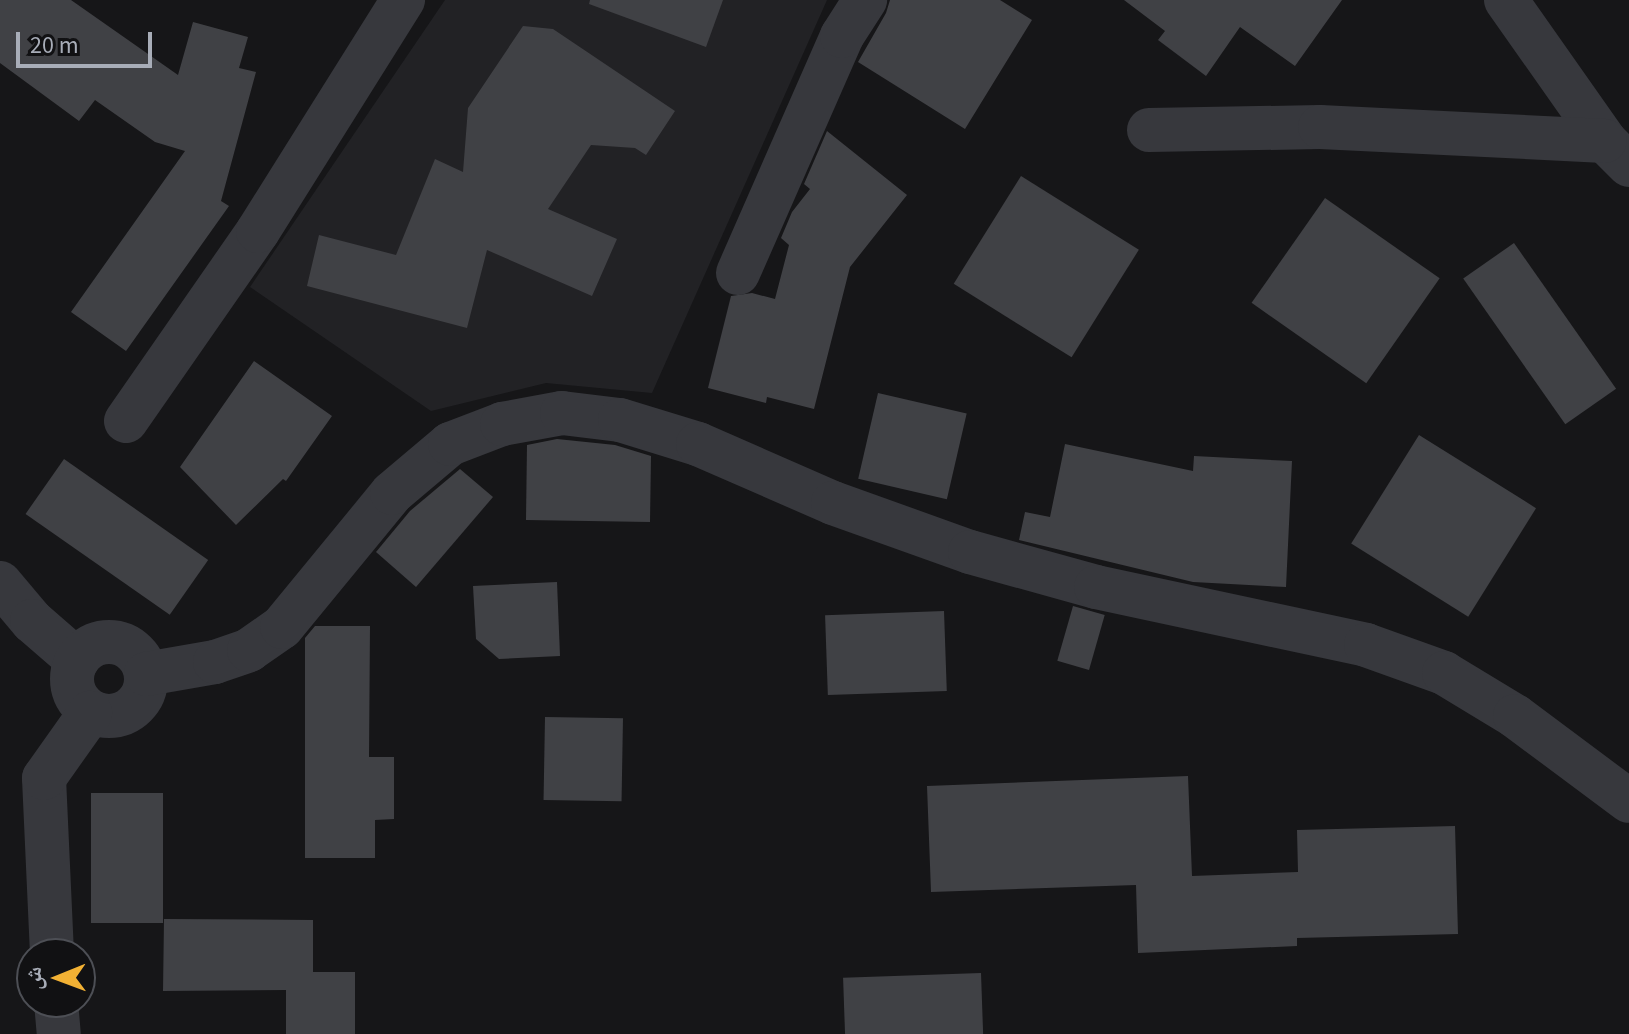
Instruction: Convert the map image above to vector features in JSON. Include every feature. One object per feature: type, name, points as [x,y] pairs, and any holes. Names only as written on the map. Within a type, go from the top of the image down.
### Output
[{"type":"street","points":[[126,421],[258,231],[403,0]]},
{"type":"street","points":[[738,273],[842,36],[865,0]]},
{"type":"street","points":[[1506,0],[1617,153]]},
{"type":"street","points":[[1149,130],[1320,127],[1617,153]]},
{"type":"street","points":[[146,674],[215,662],[249,650],[282,627],[392,493],[450,444],[502,424],[562,413],[620,420],[698,444],[833,503],[970,552],[1096,587],[1366,645],[1444,673],[1515,716],[1629,801]]},
{"type":"street","points":[[0,583],[32,621],[77,660]]},
{"type":"street","points":[[116,642],[136,653],[146,674],[146,685],[135,707],[114,717],[90,713],[74,695],[71,683],[77,660],[94,645],[116,642]]},
{"type":"street","points":[[51,938],[44,778],[90,713]]},
{"type":"shaded area","points":[[445,0],[827,0],[652,393],[546,383],[431,411],[250,287]]},
{"type":"building","points":[[0,0],[71,0],[178,75],[193,22],[248,37],[239,68],[256,72],[221,201],[229,206],[126,351],[71,312],[185,151],[155,142],[95,100],[79,121],[0,63]]},
{"type":"building","points":[[590,0],[723,0],[706,47],[589,4]]},
{"type":"building","points":[[890,0],[1000,0],[1032,20],[965,129],[858,62],[886,13]]},
{"type":"building","points":[[1124,0],[1342,0],[1295,66],[1240,27],[1206,76],[1158,40],[1165,31]]},
{"type":"building","points":[[523,26],[553,29],[675,111],[646,155],[635,148],[591,145],[548,209],[617,239],[592,296],[487,250],[467,328],[307,286],[319,235],[396,255],[435,159],[463,172],[468,108]]},
{"type":"building","points":[[827,131],[907,195],[850,267],[814,409],[767,397],[766,403],[708,388],[731,296],[752,293],[775,299],[789,245],[781,238],[792,212],[810,189],[804,184]]},
{"type":"building","points":[[1021,176],[1139,250],[1072,357],[954,284]]},
{"type":"building","points":[[1325,198],[1440,278],[1366,383],[1252,303]]},
{"type":"building","points":[[1514,243],[1616,389],[1565,424],[1463,279]]},
{"type":"building","points":[[254,361],[332,416],[286,481],[283,479],[236,525],[180,467]]},
{"type":"building","points":[[878,393],[967,413],[947,499],[858,479]]},
{"type":"building","points":[[1419,435],[1536,508],[1468,617],[1351,544]]},
{"type":"building","points":[[557,439],[615,445],[651,456],[650,522],[526,520],[527,445]]},
{"type":"building","points":[[1065,444],[1193,471],[1194,456],[1292,461],[1286,587],[1193,582],[1019,540],[1025,512],[1050,517]]},
{"type":"building","points":[[64,459],[208,560],[170,615],[26,514]]},
{"type":"building","points":[[460,469],[493,497],[416,587],[376,552],[410,511]]},
{"type":"building","points":[[557,582],[560,656],[499,659],[476,639],[473,586]]},
{"type":"building","points":[[1073,606],[1105,615],[1089,670],[1057,661]]},
{"type":"building","points":[[944,611],[947,691],[828,695],[825,615]]},
{"type":"building","points":[[315,626],[370,626],[369,757],[394,757],[394,819],[375,820],[375,858],[305,858],[305,638]]},
{"type":"building","points":[[545,717],[623,718],[622,801],[544,800]]},
{"type":"building","points":[[1188,776],[1192,876],[1298,872],[1297,830],[1455,826],[1458,934],[1297,938],[1297,946],[1138,953],[1136,885],[931,892],[927,786]]},
{"type":"building","points":[[91,793],[163,793],[163,923],[91,923]]},
{"type":"building","points":[[164,919],[313,920],[313,972],[355,972],[355,1034],[286,1034],[286,990],[163,991]]},
{"type":"building","points":[[981,973],[983,1034],[845,1034],[843,978]]}]
